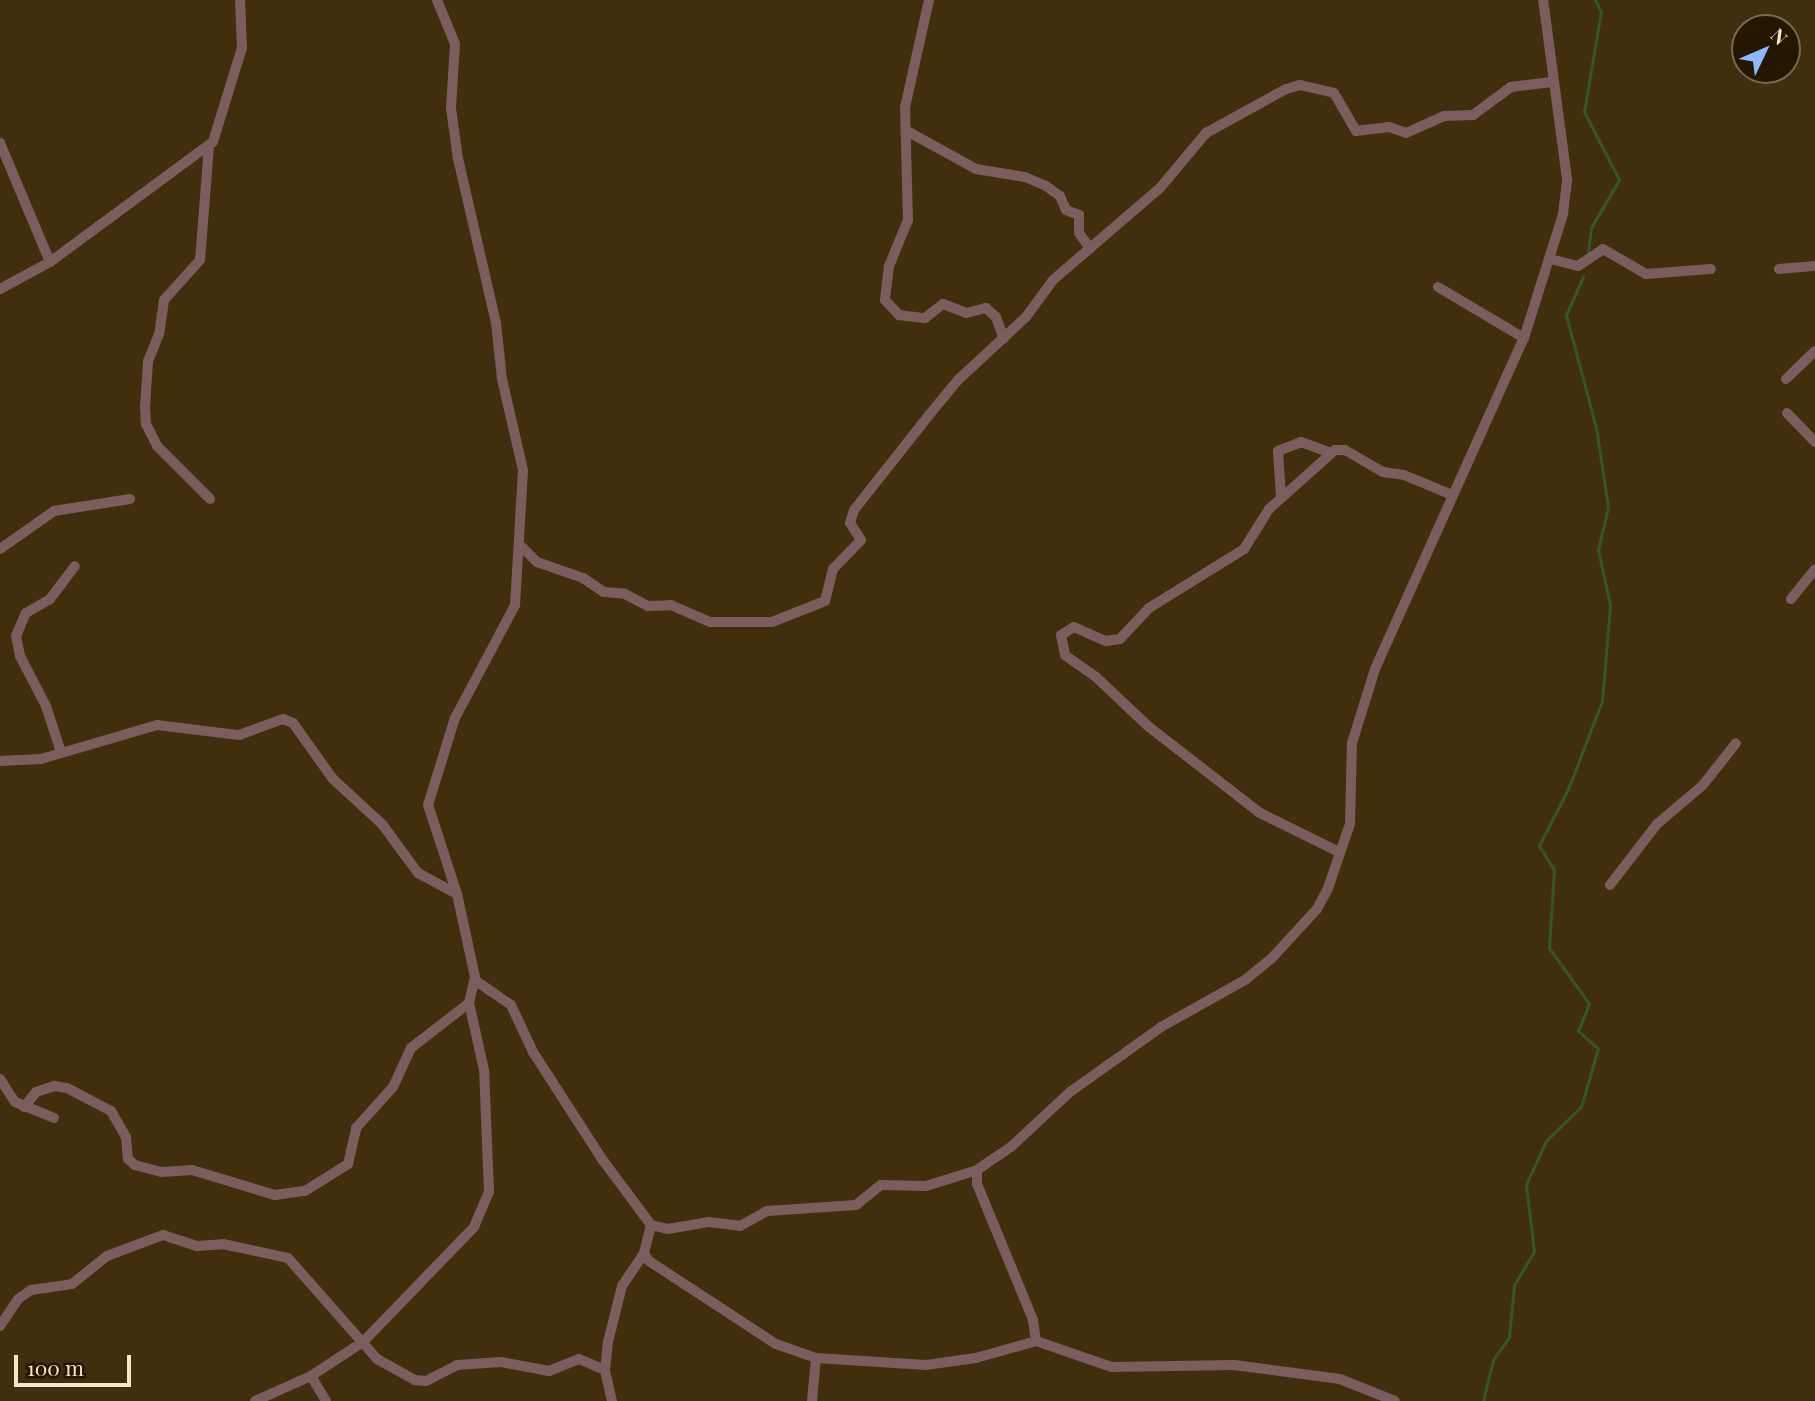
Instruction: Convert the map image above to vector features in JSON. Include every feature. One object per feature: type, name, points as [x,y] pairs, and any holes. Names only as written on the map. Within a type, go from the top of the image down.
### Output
[{"type":"street","points":[[210,499],[157,446],[146,424],[145,407],[148,361],[159,334],[164,300],[200,260],[209,146],[223,119],[242,48],[240,0]]},
{"type":"street","points":[[255,1401],[311,1376],[363,1342],[474,1227],[489,1192],[484,1070],[469,1003],[475,981],[457,894],[430,818],[429,793],[455,718],[512,615],[523,470],[502,379],[496,323],[457,159],[451,108],[455,44],[438,0]]},
{"type":"street","points":[[929,0],[905,107],[908,220],[885,280],[887,307],[899,315],[925,318],[943,304],[966,313],[986,308],[996,317],[1004,339]]},
{"type":"street","points":[[475,981],[511,1005],[533,1052],[570,1112],[651,1225],[668,1229],[709,1222],[740,1226],[763,1212],[856,1205],[881,1185],[926,1186],[977,1170],[1012,1146],[1070,1092],[1161,1027],[1245,980],[1271,959],[1317,909],[1350,824],[1351,755],[1362,708],[1384,644],[1450,494],[1524,338],[1550,260],[1563,214],[1567,179],[1543,0]]},
{"type":"street","points":[[519,544],[537,562],[583,578],[604,592],[625,594],[648,606],[671,605],[710,622],[772,622],[825,601],[833,569],[861,540],[850,523],[853,510],[952,386],[1004,339],[1053,280],[1160,188],[1199,139],[1286,89],[1311,86],[1334,93],[1350,126],[1360,133],[1389,127],[1406,133],[1444,116],[1473,115],[1515,86],[1552,82]]},
{"type":"street","points":[[907,131],[975,169],[1025,177],[1045,186],[1060,196],[1063,208],[1079,215],[1079,233],[1090,248]]},
{"type":"street","points":[[0,143],[50,262]]},
{"type":"street","points":[[0,289],[50,262],[209,146]]},
{"type":"street","points":[[1550,260],[1578,266],[1603,249],[1646,274],[1711,269]]},
{"type":"street","points":[[1779,269],[1815,266]]},
{"type":"street","points":[[1438,287],[1524,338]]},
{"type":"street","points":[[1786,379],[1815,351]]},
{"type":"street","points":[[1787,413],[1815,442]]},
{"type":"street","points":[[1281,496],[1276,456],[1281,449],[1301,442],[1329,452],[1345,450],[1383,472],[1404,475],[1450,494]]},
{"type":"street","points":[[1329,452],[1281,496],[1244,549],[1149,608],[1120,639],[1106,641],[1074,627],[1061,635],[1060,642],[1065,655],[1245,802],[1339,852]]},
{"type":"street","points":[[0,550],[54,512],[130,499]]},
{"type":"street","points":[[61,752],[46,706],[20,656],[16,636],[26,613],[50,599],[75,566]]},
{"type":"street","points":[[1791,600],[1814,571]]},
{"type":"street","points":[[0,761],[26,762],[158,725],[239,734],[275,720],[293,723],[333,779],[382,824],[418,873],[457,894]]},
{"type":"street","points":[[1610,885],[1657,824],[1703,785],[1736,743]]},
{"type":"street","points":[[24,1107],[36,1092],[54,1086],[68,1088],[111,1111],[126,1137],[128,1159],[135,1165],[162,1172],[192,1170],[275,1195],[305,1191],[348,1164],[356,1128],[393,1087],[411,1048],[469,1003]]},
{"type":"street","points":[[0,1079],[15,1102],[54,1118]]},
{"type":"street","points":[[977,1170],[977,1184],[1033,1320],[1036,1341]]},
{"type":"street","points":[[612,1401],[605,1370],[622,1286],[644,1253],[651,1225]]},
{"type":"street","points":[[0,1325],[18,1299],[31,1290],[72,1283],[107,1256],[163,1234],[197,1245],[223,1244],[288,1258],[380,1362],[418,1381],[457,1364],[515,1363],[549,1371],[579,1359],[605,1370]]},
{"type":"street","points":[[644,1253],[659,1269],[776,1344],[816,1358],[926,1365],[976,1358],[1036,1341],[1112,1367],[1234,1365],[1340,1379],[1395,1401]]},
{"type":"street","points":[[812,1401],[816,1358]]},
{"type":"street","points":[[311,1376],[326,1401]]},
{"type":"waterway","points":[[1588,253],[1591,228],[1619,180],[1584,112],[1601,12],[1595,0]]},
{"type":"waterway","points":[[1483,1401],[1493,1360],[1509,1337],[1514,1285],[1534,1252],[1526,1185],[1546,1141],[1581,1107],[1598,1049],[1578,1031],[1589,1004],[1549,948],[1554,870],[1539,846],[1569,787],[1602,701],[1610,605],[1598,550],[1608,507],[1596,428],[1566,315],[1583,277]]}]
